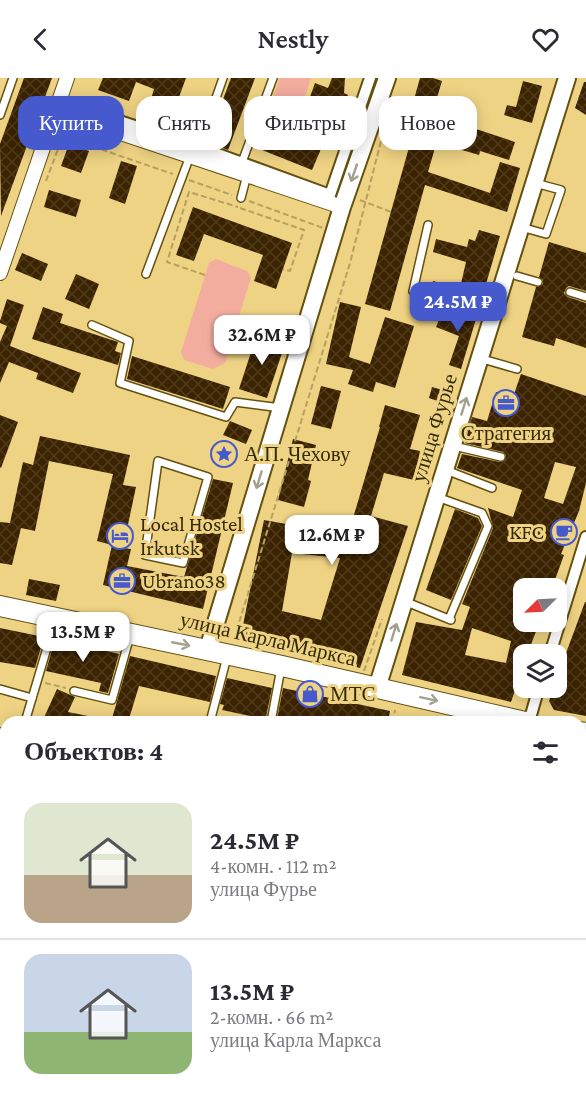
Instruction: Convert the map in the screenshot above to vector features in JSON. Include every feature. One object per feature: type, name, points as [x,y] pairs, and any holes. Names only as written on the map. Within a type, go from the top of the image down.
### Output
[{"type":"main road","name":"улица Карла Маркса","points":[[0,606],[208,649],[230,648],[282,666],[377,688],[478,716]]},
{"type":"street","points":[[60,96],[67,78]]},
{"type":"street","points":[[366,96],[370,78]]},
{"type":"street","points":[[367,120],[387,78]]},
{"type":"street","name":"улица Фурье","points":[[377,688],[567,78]]},
{"type":"street","points":[[124,126],[194,154]]},
{"type":"street","points":[[124,132],[344,201]]},
{"type":"street","points":[[1,264],[41,150]]},
{"type":"street","points":[[242,170],[330,195],[353,150]]},
{"type":"street","points":[[208,649],[344,201],[354,150]]},
{"type":"street","points":[[553,644],[586,537]]},
{"type":"street","points":[[529,716],[535,698]]},
{"type":"lane","points":[[0,115],[13,78]]},
{"type":"lane","points":[[146,274],[223,78]]},
{"type":"lane","points":[[241,198],[242,170],[273,78]]},
{"type":"lane","points":[[521,226],[546,234],[561,190],[535,182]]},
{"type":"lane","points":[[428,225],[413,291],[492,319]]},
{"type":"lane","points":[[517,276],[538,282]]},
{"type":"lane","points":[[570,292],[586,297]]},
{"type":"lane","points":[[92,325],[129,341],[120,383],[226,417],[235,402],[281,408]]},
{"type":"lane","points":[[479,358],[517,369]]},
{"type":"lane","points":[[451,446],[501,457]]},
{"type":"lane","points":[[158,460],[208,477],[183,563],[145,555],[158,460]]},
{"type":"lane","points":[[444,470],[492,488]]},
{"type":"lane","points":[[404,602],[450,620],[488,526],[482,513],[436,496]]},
{"type":"lane","points":[[27,716],[55,618]]},
{"type":"lane","points":[[74,691],[112,700],[131,634]]},
{"type":"lane","points":[[212,716],[230,648]]},
{"type":"lane","points":[[272,716],[282,666]]},
{"type":"lane","points":[[0,689],[32,698]]},
{"type":"path","points":[[102,150],[334,232]]},
{"type":"path","points":[[230,648],[350,263],[379,150]]},
{"type":"path","points":[[205,275],[167,262],[189,192],[304,230],[290,271],[283,269]]},
{"type":"path","points":[[238,207],[241,198]]},
{"type":"path","points":[[344,201],[366,202],[391,212]]},
{"type":"path","points":[[37,681],[74,691]]},
{"type":"path","points":[[394,716],[395,710]]},
{"type":"shaded area","points":[[280,78],[311,78],[305,96],[273,96]]},
{"type":"shaded area","points":[[216,259],[247,271],[251,277],[225,363],[213,369],[184,360],[181,352],[209,263]]},
{"type":"building","points":[[24,78],[52,78],[45,96],[18,96],[18,150],[25,150],[1,216],[0,144]]},
{"type":"building","points":[[103,78],[186,78],[179,96],[152,96],[154,89],[136,82],[129,101],[124,99],[124,96],[115,96],[98,90]]},
{"type":"building","points":[[231,78],[255,78],[248,96],[244,96],[244,107],[232,139],[232,96],[224,96]]},
{"type":"building","points":[[332,78],[345,78],[344,93],[348,95],[310,96],[315,83],[328,88]]},
{"type":"building","points":[[420,78],[442,81],[438,96],[415,96]]},
{"type":"building","points":[[523,81],[542,86],[532,123],[504,115],[507,105],[516,107]]},
{"type":"building","points":[[584,82],[586,82],[586,115],[575,108]]},
{"type":"building","points":[[477,129],[515,142],[509,160],[480,151],[479,155],[462,150],[477,150]]},
{"type":"building","points":[[67,150],[89,151],[81,173],[61,166]]},
{"type":"building","points":[[262,150],[321,150],[312,170]]},
{"type":"building","points":[[408,150],[434,150],[428,172],[490,193],[500,162],[520,168],[507,212],[425,185],[390,311],[365,304]]},
{"type":"building","points":[[121,161],[137,166],[125,204],[109,198]]},
{"type":"building","points":[[49,190],[81,200],[76,217],[44,207]]},
{"type":"building","points":[[193,207],[292,243],[276,289],[254,281],[263,255],[204,234],[194,261],[176,255]]},
{"type":"building","points":[[479,230],[500,236],[479,308],[430,291],[433,281],[460,288],[466,262],[433,252],[436,239],[467,247],[469,239],[475,241]]},
{"type":"building","points":[[549,242],[586,253],[586,291],[569,286],[564,293],[568,297],[586,303],[586,348],[556,338],[554,346],[522,337],[536,287],[543,284],[543,280],[539,277]]},
{"type":"building","points":[[22,253],[48,264],[41,281],[15,270]]},
{"type":"building","points":[[76,274],[99,284],[89,309],[65,299]]},
{"type":"building","points":[[7,299],[24,305],[10,346],[81,373],[73,393],[36,379],[38,373],[9,362],[0,383],[0,342],[7,326],[0,321]]},
{"type":"building","points":[[340,302],[361,307],[349,357],[370,364],[385,317],[414,326],[395,388],[376,382],[373,392],[348,384],[353,370],[326,364]]},
{"type":"building","points":[[43,307],[63,314],[60,323],[118,342],[115,351],[121,353],[118,365],[32,339]]},
{"type":"building","points":[[444,308],[476,319],[461,369],[449,365],[459,336],[436,327]]},
{"type":"building","points":[[257,334],[285,344],[267,398],[239,389]]},
{"type":"building","points":[[132,356],[230,387],[223,409],[127,379]]},
{"type":"building","points":[[521,374],[586,396],[586,483],[579,511],[561,554],[564,555],[556,578],[513,578],[513,632],[536,632],[531,644],[513,644],[511,702],[402,675],[416,622],[462,630],[470,607],[462,604],[493,528],[488,508],[513,517],[522,490],[457,468],[462,454],[500,462],[505,460],[506,455],[503,452],[465,443],[472,417],[487,421],[496,392],[513,397]],"holes":[[[555,462],[576,467],[563,504],[544,498]],[[472,628],[511,641],[506,663],[465,655]]]},
{"type":"building","points":[[321,386],[341,391],[331,429],[311,424]]},
{"type":"building","points":[[432,387],[446,391],[443,403],[429,398]]},
{"type":"building","points":[[385,405],[420,415],[410,449],[420,451],[414,480],[384,473],[371,516],[408,526],[360,668],[240,640],[264,520],[348,535]],"holes":[[[292,553],[340,558],[321,620],[282,611]]]},
{"type":"building","points":[[0,415],[18,422],[1,468],[0,467]]},
{"type":"building","points":[[230,421],[252,430],[246,444],[223,435]]},
{"type":"building","points":[[40,436],[130,455],[123,485],[136,487],[123,548],[131,549],[127,566],[184,577],[213,479],[233,483],[203,609],[103,585],[112,545],[97,541],[113,474],[49,461],[35,531],[21,528],[12,565],[0,563],[0,522],[10,523],[23,462],[33,465]]},
{"type":"building","points":[[293,439],[316,445],[308,480],[311,481],[304,507],[278,500]]},
{"type":"building","points":[[455,509],[478,518],[482,526],[451,600],[426,590]]},
{"type":"building","points":[[29,579],[60,585],[56,601],[26,595]]},
{"type":"building","points":[[586,602],[586,716],[554,710],[549,701],[550,698],[567,698],[567,650]]},
{"type":"building","points":[[0,628],[44,637],[35,668],[0,662]]},
{"type":"building","points":[[55,639],[119,654],[108,693],[99,691],[101,683],[46,671]]},
{"type":"building","points":[[130,656],[216,676],[210,702],[139,686],[130,716],[113,716]]},
{"type":"building","points":[[227,678],[272,688],[266,716],[250,716],[222,710],[224,705],[220,704]]},
{"type":"building","points":[[283,688],[390,711],[389,716],[278,716]]},
{"type":"building","points":[[57,689],[75,697],[68,712],[88,716],[45,716]]},
{"type":"place","name":"Стратегия","points":[[506,403]]},
{"type":"place","name":"А.П. Чехову","points":[[224,454]]},
{"type":"place","name":"KFC","points":[[564,532]]},
{"type":"place","name":"Local Hostel Irkutsk","points":[[120,536]]},
{"type":"place","name":"Ubrano38","points":[[122,581]]},
{"type":"place","name":"МТС","points":[[310,694]]}]
